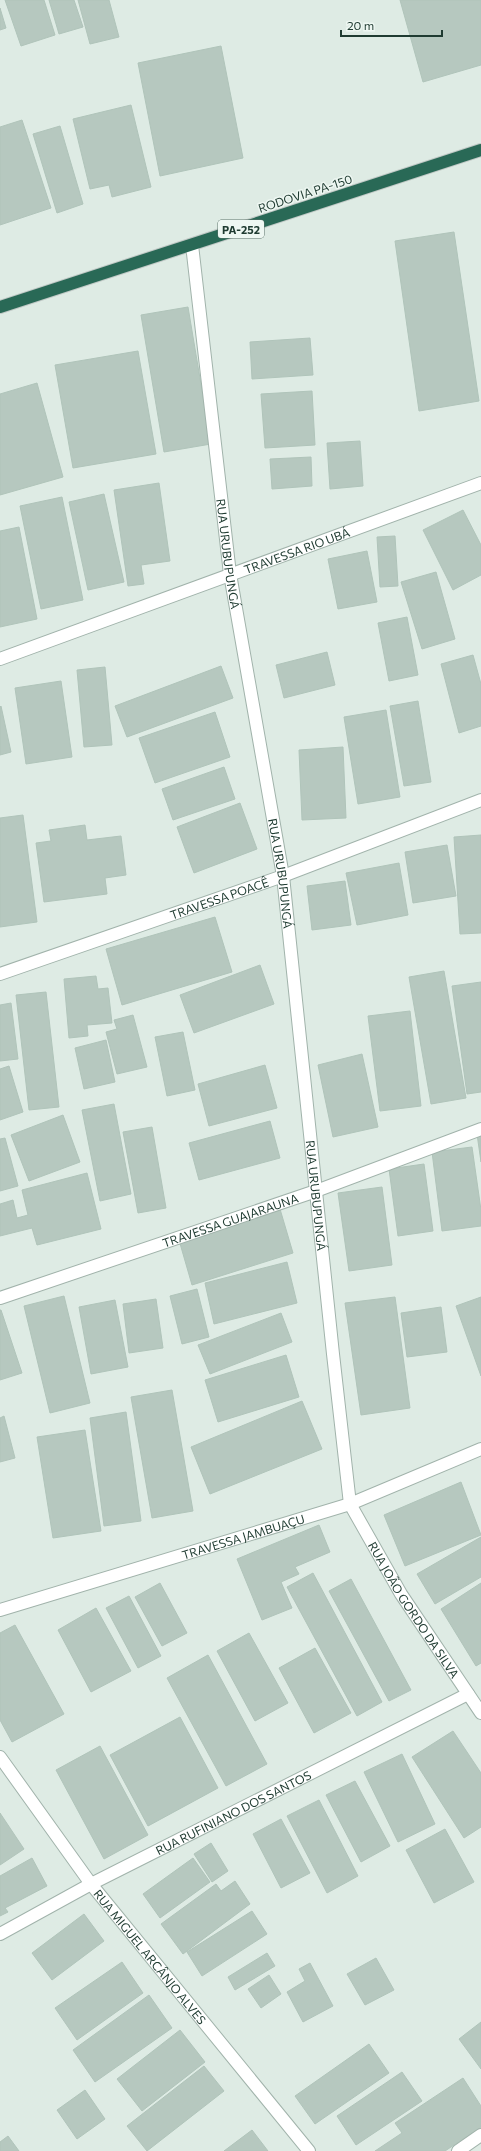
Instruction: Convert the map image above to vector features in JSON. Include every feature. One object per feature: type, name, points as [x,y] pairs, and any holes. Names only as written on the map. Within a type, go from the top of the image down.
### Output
[{"type":"highway","name":"RODOVIA PA-150","points":[[0,307],[481,150]]},
{"type":"street","name":"RUA URUBUPUNGÁ","points":[[192,245],[230,574],[284,876],[333,1354],[350,1504]]},
{"type":"street","name":"TRAVESSA RIO UBÁ","points":[[0,659],[481,483]]},
{"type":"street","name":"TRAVESSA POACÊ","points":[[0,974],[284,876],[481,800]]},
{"type":"street","name":"TRAVESSA GUAJARAUNA","points":[[0,1298],[316,1191],[481,1129]]},
{"type":"street","name":"TRAVESSA JAMBUAÇU","points":[[0,1610],[350,1504],[481,1449]]},
{"type":"street","name":"RUA JOÃO GORDO DA SILVA","points":[[350,1504],[401,1594],[481,1713]]},
{"type":"street","name":"RUA RUFINIANO DOS SANTOS","points":[[0,1934],[91,1884],[468,1694]]},
{"type":"street","name":"RUA MIGUEL ARCÂNJO ALVES","points":[[0,1757],[91,1884],[309,2151]]},
{"type":"street","points":[[458,2151],[481,2135]]},
{"type":"building","points":[[5,0],[44,0],[55,35],[21,46]]},
{"type":"building","points":[[49,0],[74,0],[83,27],[59,34]]},
{"type":"building","points":[[78,0],[109,0],[119,37],[90,44]]},
{"type":"building","points":[[400,0],[481,0],[481,65],[423,82]]},
{"type":"building","points":[[0,8],[6,28],[0,30]]},
{"type":"building","points":[[221,46],[243,158],[160,176],[138,63]]},
{"type":"building","points":[[131,105],[151,187],[112,197],[109,185],[90,189],[73,119]]},
{"type":"building","points":[[22,120],[51,208],[0,225],[0,127]]},
{"type":"building","points":[[60,126],[83,204],[57,213],[33,134]]},
{"type":"building","points":[[454,232],[479,401],[419,411],[395,241]]},
{"type":"building","points":[[188,307],[211,444],[164,452],[141,315]]},
{"type":"building","points":[[310,338],[313,375],[252,379],[250,342]]},
{"type":"building","points":[[138,351],[156,454],[73,468],[55,365]]},
{"type":"building","points":[[37,383],[63,477],[0,495],[0,394]]},
{"type":"building","points":[[312,391],[315,445],[265,448],[261,394]]},
{"type":"building","points":[[360,441],[363,486],[330,489],[327,443]]},
{"type":"building","points":[[311,457],[312,486],[272,489],[270,459]]},
{"type":"building","points":[[159,483],[170,561],[141,565],[144,584],[128,586],[114,490]]},
{"type":"building","points":[[104,494],[124,582],[88,590],[69,502]]},
{"type":"building","points":[[62,497],[83,600],[41,609],[20,506]]},
{"type":"building","points":[[463,510],[481,545],[481,575],[453,590],[423,530]]},
{"type":"building","points":[[19,527],[37,619],[0,627],[0,531]]},
{"type":"building","points":[[395,536],[398,586],[380,587],[377,537]]},
{"type":"building","points":[[367,551],[377,602],[338,609],[328,559]]},
{"type":"building","points":[[436,572],[455,639],[422,649],[401,582]]},
{"type":"building","points":[[407,617],[418,675],[389,681],[378,623]]},
{"type":"building","points":[[327,652],[335,685],[284,698],[276,665]]},
{"type":"building","points":[[473,655],[481,684],[481,726],[459,733],[441,664]]},
{"type":"building","points":[[221,666],[233,698],[127,737],[115,706]]},
{"type":"building","points":[[105,667],[112,745],[84,747],[77,670]]},
{"type":"building","points":[[61,681],[72,757],[26,764],[15,688]]},
{"type":"building","points":[[418,701],[431,782],[404,786],[390,706]]},
{"type":"building","points":[[1,706],[11,752],[0,755],[0,707]]},
{"type":"building","points":[[386,710],[400,797],[358,804],[344,717]]},
{"type":"building","points":[[215,712],[230,757],[155,783],[139,738]]},
{"type":"building","points":[[343,747],[346,818],[302,820],[299,750]]},
{"type":"building","points":[[224,767],[235,799],[173,820],[162,789]]},
{"type":"building","points":[[240,803],[257,849],[194,873],[177,827]]},
{"type":"building","points":[[23,815],[37,922],[0,927],[0,818]]},
{"type":"building","points":[[85,825],[87,840],[121,836],[126,875],[105,878],[107,894],[44,902],[36,843],[51,841],[49,830]]},
{"type":"building","points":[[481,835],[481,933],[460,934],[454,837]]},
{"type":"building","points":[[447,845],[456,896],[413,903],[405,852]]},
{"type":"building","points":[[399,863],[408,915],[357,925],[346,873]]},
{"type":"building","points":[[345,881],[351,925],[312,930],[307,886]]},
{"type":"building","points":[[215,917],[232,972],[122,1005],[106,949]]},
{"type":"building","points":[[260,965],[274,1004],[194,1033],[180,995]]},
{"type":"building","points":[[444,971],[466,1098],[431,1104],[409,977]]},
{"type":"building","points":[[96,976],[98,989],[108,988],[112,1023],[87,1025],[88,1036],[69,1038],[64,979]]},
{"type":"building","points":[[481,982],[481,1092],[467,1094],[452,986]]},
{"type":"building","points":[[46,992],[59,1107],[29,1110],[16,995]]},
{"type":"building","points":[[11,1003],[18,1059],[0,1061],[0,1005]]},
{"type":"building","points":[[410,1011],[421,1106],[380,1111],[368,1016]]},
{"type":"building","points":[[133,1015],[147,1067],[117,1074],[106,1032],[117,1029],[114,1020]]},
{"type":"building","points":[[183,1032],[195,1090],[167,1096],[155,1037]]},
{"type":"building","points":[[106,1040],[115,1082],[84,1089],[75,1048]]},
{"type":"building","points":[[362,1054],[378,1127],[333,1137],[318,1065]]},
{"type":"building","points":[[265,1065],[277,1108],[209,1126],[198,1084]]},
{"type":"building","points":[[9,1066],[23,1112],[0,1120],[0,1069]]},
{"type":"building","points":[[114,1104],[131,1194],[100,1201],[82,1110]]},
{"type":"building","points":[[63,1115],[80,1162],[29,1181],[11,1135]]},
{"type":"building","points":[[270,1121],[280,1158],[199,1180],[189,1143]]},
{"type":"building","points":[[152,1127],[166,1208],[138,1213],[123,1132]]},
{"type":"building","points":[[481,1133],[481,1162],[477,1134]]},
{"type":"building","points":[[5,1138],[18,1186],[0,1191],[0,1139]]},
{"type":"building","points":[[472,1147],[481,1210],[481,1226],[442,1231],[432,1152]]},
{"type":"building","points":[[424,1164],[433,1231],[398,1236],[389,1169]]},
{"type":"building","points":[[87,1173],[101,1229],[37,1245],[32,1228],[0,1236],[0,1204],[13,1200],[17,1218],[28,1215],[22,1190]]},
{"type":"building","points":[[382,1187],[392,1265],[349,1271],[338,1193]]},
{"type":"building","points":[[280,1209],[293,1253],[192,1285],[179,1240]]},
{"type":"building","points":[[287,1262],[297,1303],[214,1324],[205,1283]]},
{"type":"building","points":[[197,1289],[209,1337],[182,1344],[170,1296]]},
{"type":"building","points":[[64,1296],[90,1403],[50,1413],[24,1306]]},
{"type":"building","points":[[395,1297],[410,1408],[361,1415],[345,1303]]},
{"type":"building","points":[[481,1297],[481,1376],[456,1306]]},
{"type":"building","points":[[156,1299],[163,1348],[129,1353],[123,1304]]},
{"type":"building","points":[[115,1300],[128,1367],[91,1374],[79,1307]]},
{"type":"building","points":[[441,1307],[447,1352],[407,1357],[401,1313]]},
{"type":"building","points":[[0,1310],[22,1373],[0,1380]]},
{"type":"building","points":[[281,1313],[292,1342],[210,1374],[198,1345]]},
{"type":"building","points":[[286,1355],[299,1397],[218,1422],[205,1380]]},
{"type":"building","points":[[172,1390],[193,1511],[152,1518],[131,1397]]},
{"type":"building","points":[[302,1401],[322,1449],[210,1494],[191,1447]]},
{"type":"building","points":[[126,1412],[141,1521],[104,1526],[90,1418]]},
{"type":"building","points":[[4,1416],[15,1458],[0,1462],[0,1418]]},
{"type":"building","points":[[85,1430],[101,1531],[53,1538],[37,1437]]},
{"type":"building","points":[[461,1482],[481,1535],[405,1566],[384,1515]]},
{"type":"building","points":[[319,1525],[330,1552],[295,1567],[299,1574],[281,1582],[292,1608],[262,1620],[237,1559]]},
{"type":"building","points":[[481,1537],[481,1577],[435,1604],[417,1574]]},
{"type":"building","points":[[313,1573],[382,1702],[357,1716],[287,1587]]},
{"type":"building","points":[[351,1579],[411,1690],[389,1701],[329,1591]]},
{"type":"building","points":[[160,1583],[187,1633],[162,1646],[135,1597]]},
{"type":"building","points":[[481,1583],[481,1663],[476,1666],[441,1609]]},
{"type":"building","points":[[129,1596],[161,1656],[138,1668],[106,1608]]},
{"type":"building","points":[[96,1608],[131,1671],[91,1692],[58,1630]]},
{"type":"building","points":[[15,1625],[64,1714],[12,1742],[0,1720],[0,1633]]},
{"type":"building","points":[[249,1633],[288,1703],[255,1721],[217,1651]]},
{"type":"building","points":[[315,1648],[351,1713],[314,1733],[279,1668]]},
{"type":"building","points":[[208,1655],[267,1764],[226,1786],[167,1678]]},
{"type":"building","points":[[180,1717],[218,1788],[148,1826],[110,1755]]},
{"type":"building","points":[[453,1731],[481,1773],[481,1827],[464,1838],[412,1757]]},
{"type":"building","points":[[100,1746],[148,1835],[104,1859],[56,1770]]},
{"type":"building","points":[[402,1754],[435,1824],[398,1842],[364,1772]]},
{"type":"building","points":[[355,1781],[390,1846],[361,1862],[326,1795]]},
{"type":"building","points":[[319,1800],[358,1876],[327,1893],[287,1816]]},
{"type":"building","points":[[0,1813],[24,1849],[0,1865]]},
{"type":"building","points":[[281,1819],[310,1873],[281,1888],[253,1834]]},
{"type":"building","points":[[445,1829],[474,1882],[434,1903],[406,1850]]},
{"type":"building","points":[[211,1843],[228,1871],[212,1882],[194,1854]]},
{"type":"building","points":[[32,1858],[47,1886],[5,1908],[8,1912],[0,1916],[0,1876]]},
{"type":"building","points":[[193,1858],[210,1882],[160,1918],[143,1894]]},
{"type":"building","points":[[235,1881],[250,1904],[183,1954],[161,1924],[216,1884],[221,1891]]},
{"type":"building","points":[[252,1911],[267,1934],[202,1976],[187,1952]]},
{"type":"building","points":[[84,1914],[104,1941],[52,1980],[32,1953]]},
{"type":"building","points":[[267,1953],[275,1966],[235,1990],[228,1977]]},
{"type":"building","points":[[376,1958],[394,1990],[365,2005],[347,1974]]},
{"type":"building","points":[[122,1962],[143,1993],[77,2040],[55,2008]]},
{"type":"building","points":[[310,1963],[333,2006],[303,2022],[287,1992],[305,1981],[299,1969]]},
{"type":"building","points":[[269,1975],[281,1994],[261,2008],[248,1989]]},
{"type":"building","points":[[149,1995],[172,2028],[95,2082],[73,2050]]},
{"type":"building","points":[[481,2022],[481,2069],[459,2039]]},
{"type":"building","points":[[180,2030],[205,2062],[142,2111],[117,2079]]},
{"type":"building","points":[[369,2044],[389,2073],[315,2124],[295,2096]]},
{"type":"building","points":[[204,2066],[224,2091],[147,2151],[127,2126]]},
{"type":"building","points":[[402,2072],[422,2101],[356,2145],[337,2116]]},
{"type":"building","points":[[463,2078],[481,2106],[481,2127],[445,2151],[375,2151],[402,2133],[395,2123]]},
{"type":"building","points":[[85,2090],[105,2119],[77,2139],[57,2110]]},
{"type":"building","points":[[252,2130],[268,2151],[224,2151]]},
{"type":"building","points":[[8,2136],[19,2151],[0,2151],[0,2142]]}]
